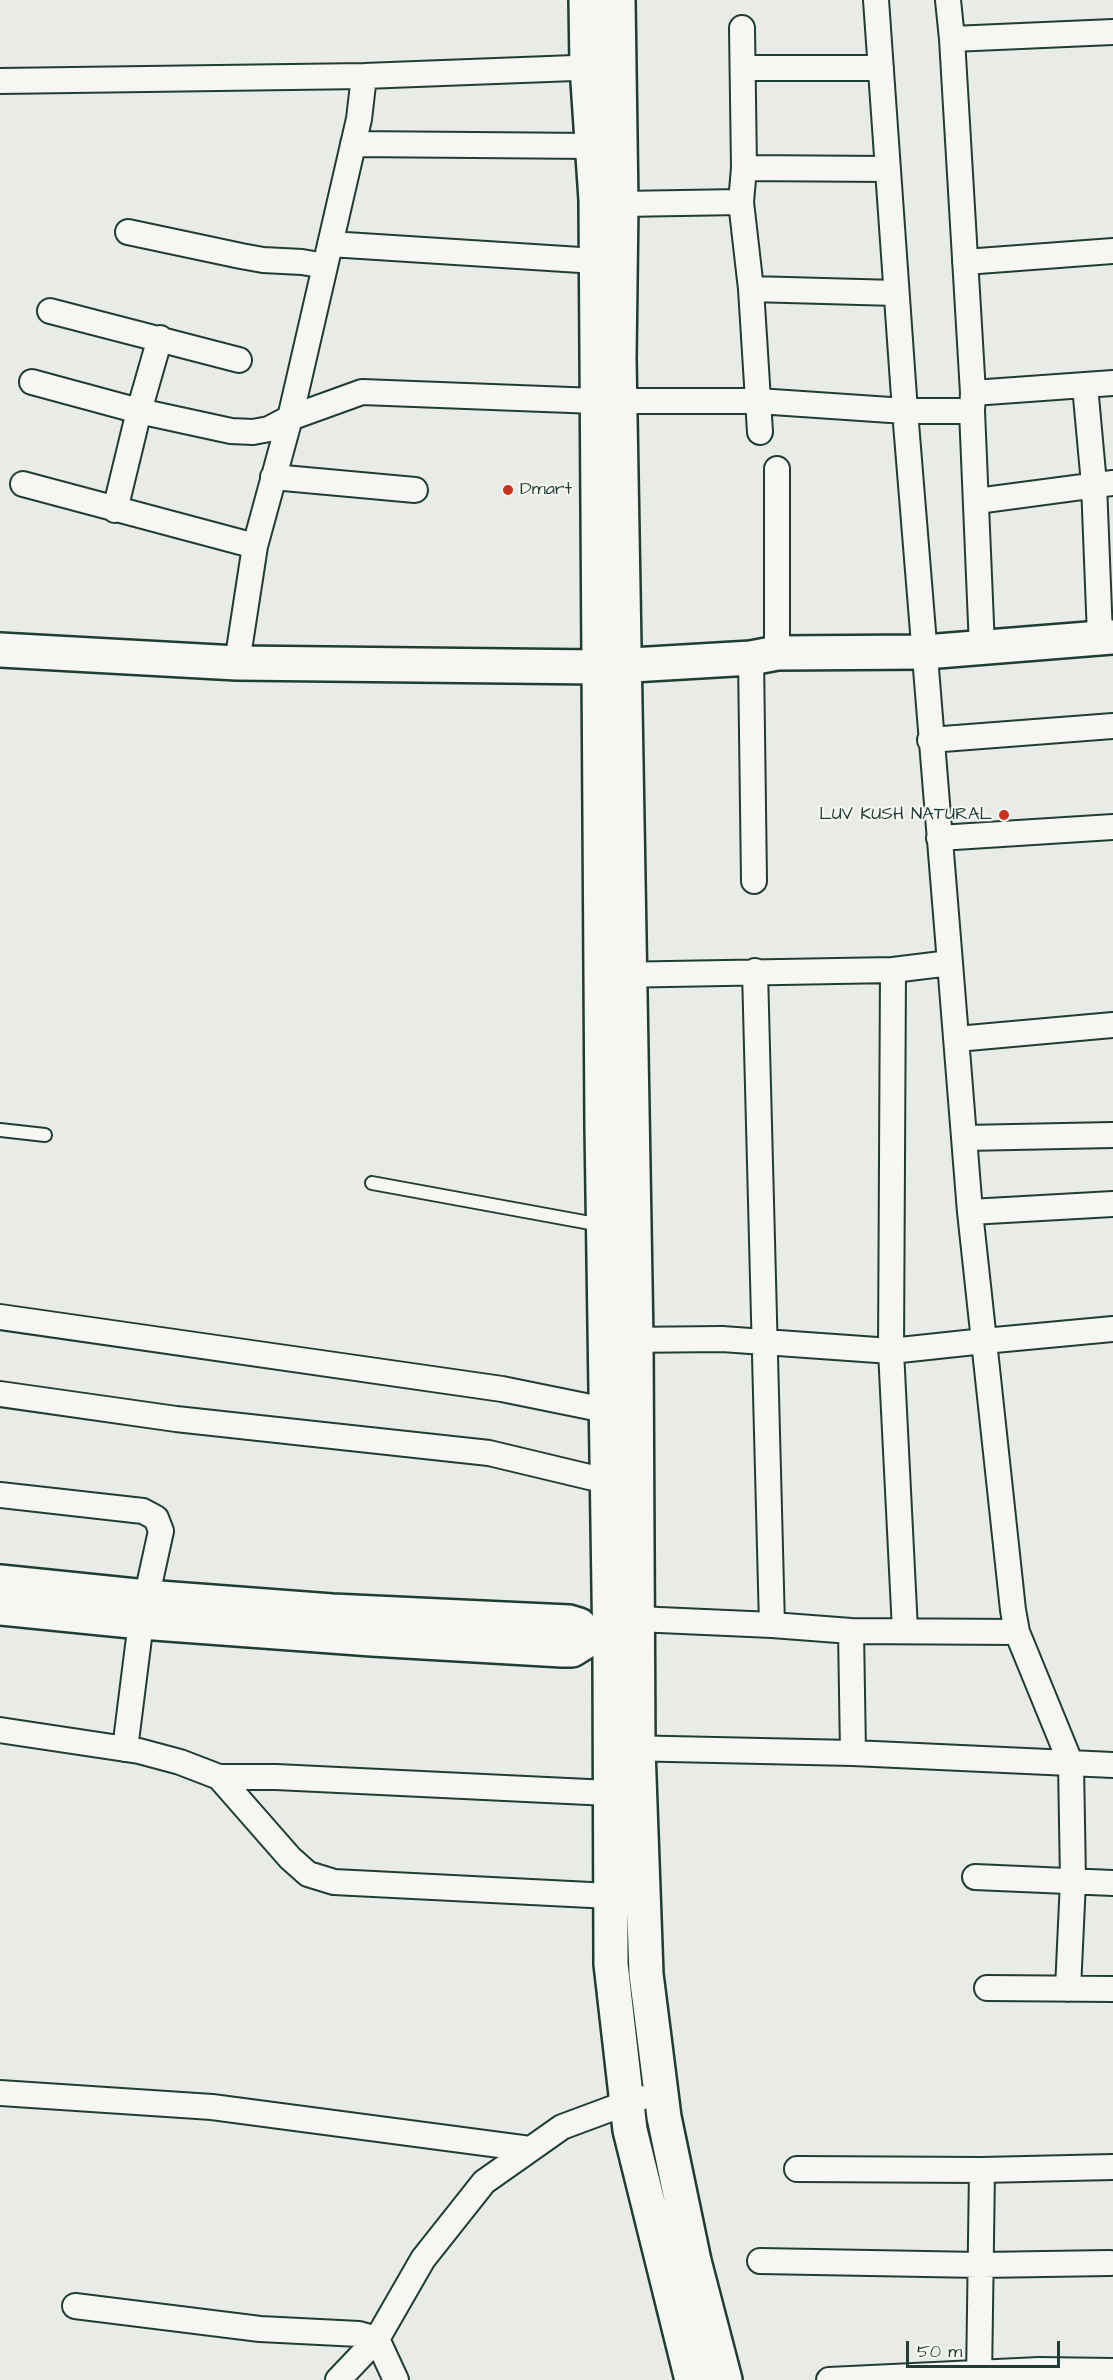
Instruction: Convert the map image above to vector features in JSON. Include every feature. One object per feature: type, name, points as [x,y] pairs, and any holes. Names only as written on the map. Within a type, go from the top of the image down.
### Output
[{"type":"main road","points":[[586,0],[603,67],[621,204],[608,401]]},
{"type":"main road","points":[[618,0],[603,67],[593,146],[596,261],[608,401],[618,1227],[604,1341],[606,1481],[619,1634],[624,1748],[646,1974],[663,2103],[692,2380]]},
{"type":"main road","points":[[0,650],[237,663],[611,666],[764,655],[925,652],[1106,637]]},
{"type":"main road","points":[[618,1227],[636,1340],[619,1634]]},
{"type":"main road","points":[[0,1582],[143,1609],[372,1639],[572,1650],[619,1634]]},
{"type":"main road","points":[[0,1608],[143,1609]]},
{"type":"main road","points":[[624,1748],[609,1793],[610,1896],[611,1964],[628,2116],[679,2265],[725,2380]]},
{"type":"street","points":[[876,0],[930,741],[970,1212],[1013,1610],[1017,1632],[1071,1764],[1072,1881],[1068,1989]]},
{"type":"street","points":[[948,0],[965,262],[982,647]]},
{"type":"street","points":[[742,28],[744,168],[741,202],[752,289],[760,432]]},
{"type":"street","points":[[952,39],[1113,32]]},
{"type":"street","points":[[0,81],[364,76],[603,67]]},
{"type":"street","points":[[743,68],[881,68]]},
{"type":"street","points":[[237,663],[255,546],[290,418],[361,110],[364,76]]},
{"type":"street","points":[[353,144],[593,146]]},
{"type":"street","points":[[744,168],[887,169]]},
{"type":"street","points":[[621,204],[741,202]]},
{"type":"street","points":[[128,232],[263,260],[302,262],[327,255],[596,261]]},
{"type":"street","points":[[965,262],[1113,251]]},
{"type":"street","points":[[752,289],[896,293]]},
{"type":"street","points":[[50,311],[239,360]]},
{"type":"street","points":[[115,510],[159,338]]},
{"type":"street","points":[[32,382],[139,411],[231,431],[253,432],[269,429],[290,418],[362,392],[608,401],[758,401],[905,411],[1113,382]]},
{"type":"street","points":[[1085,386],[1104,484],[1106,637]]},
{"type":"street","points":[[754,881],[764,655],[777,469]]},
{"type":"street","points":[[273,477],[415,490]]},
{"type":"street","points":[[23,484],[255,546]]},
{"type":"street","points":[[977,501],[1104,484]]},
{"type":"street","points":[[930,741],[1113,726]]},
{"type":"street","points":[[939,838],[1113,827]]},
{"type":"street","points":[[614,975],[893,970],[950,963]]},
{"type":"street","points":[[893,970],[891,1351],[905,1630]]},
{"type":"street","points":[[755,971],[772,1625]]},
{"type":"street","points":[[957,1039],[1113,1025]]},
{"type":"street","points":[[964,1138],[1113,1135]]},
{"type":"street","points":[[970,1212],[1113,1204]]},
{"type":"street","points":[[0,1317],[491,1388],[605,1410]]},
{"type":"street","points":[[604,1341],[722,1339],[891,1351],[1113,1329]]},
{"type":"street","points":[[0,1394],[176,1419],[489,1453],[606,1481]]},
{"type":"street","points":[[0,1495],[143,1511],[156,1518],[160,1531],[143,1609],[125,1749]]},
{"type":"street","points":[[619,1634],[772,1625],[851,1631],[1017,1632]]},
{"type":"street","points":[[851,1631],[853,1753]]},
{"type":"street","points":[[0,1730],[125,1749],[180,1762],[219,1777],[276,1777],[609,1793]]},
{"type":"street","points":[[624,1748],[853,1753],[1113,1765]]},
{"type":"street","points":[[219,1777],[290,1858],[308,1874],[334,1882],[610,1896]]},
{"type":"street","points":[[975,1877],[1113,1883]]},
{"type":"street","points":[[987,1988],[1113,1989]]},
{"type":"street","points":[[0,2093],[212,2107],[530,2149]]},
{"type":"street","points":[[338,2380],[378,2339],[423,2259],[484,2182],[562,2127],[628,2116],[663,2103]]},
{"type":"street","points":[[797,2169],[982,2170],[1113,2167]]},
{"type":"street","points":[[979,2376],[982,2170]]},
{"type":"street","points":[[760,2261],[980,2265],[1110,2263]]},
{"type":"street","points":[[75,2306],[260,2329],[359,2334],[378,2339]]},
{"type":"street","points":[[378,2339],[396,2380]]},
{"type":"street","points":[[829,2380],[979,2376],[1070,2370],[1113,2371]]},
{"type":"lane","points":[[0,1130],[45,1135]]},
{"type":"lane","points":[[372,1183],[618,1227]]},
{"type":"place","name":"Dmart","points":[[508,490]]},
{"type":"place","name":"LUV KUSH NATURAL","points":[[1004,815]]}]
